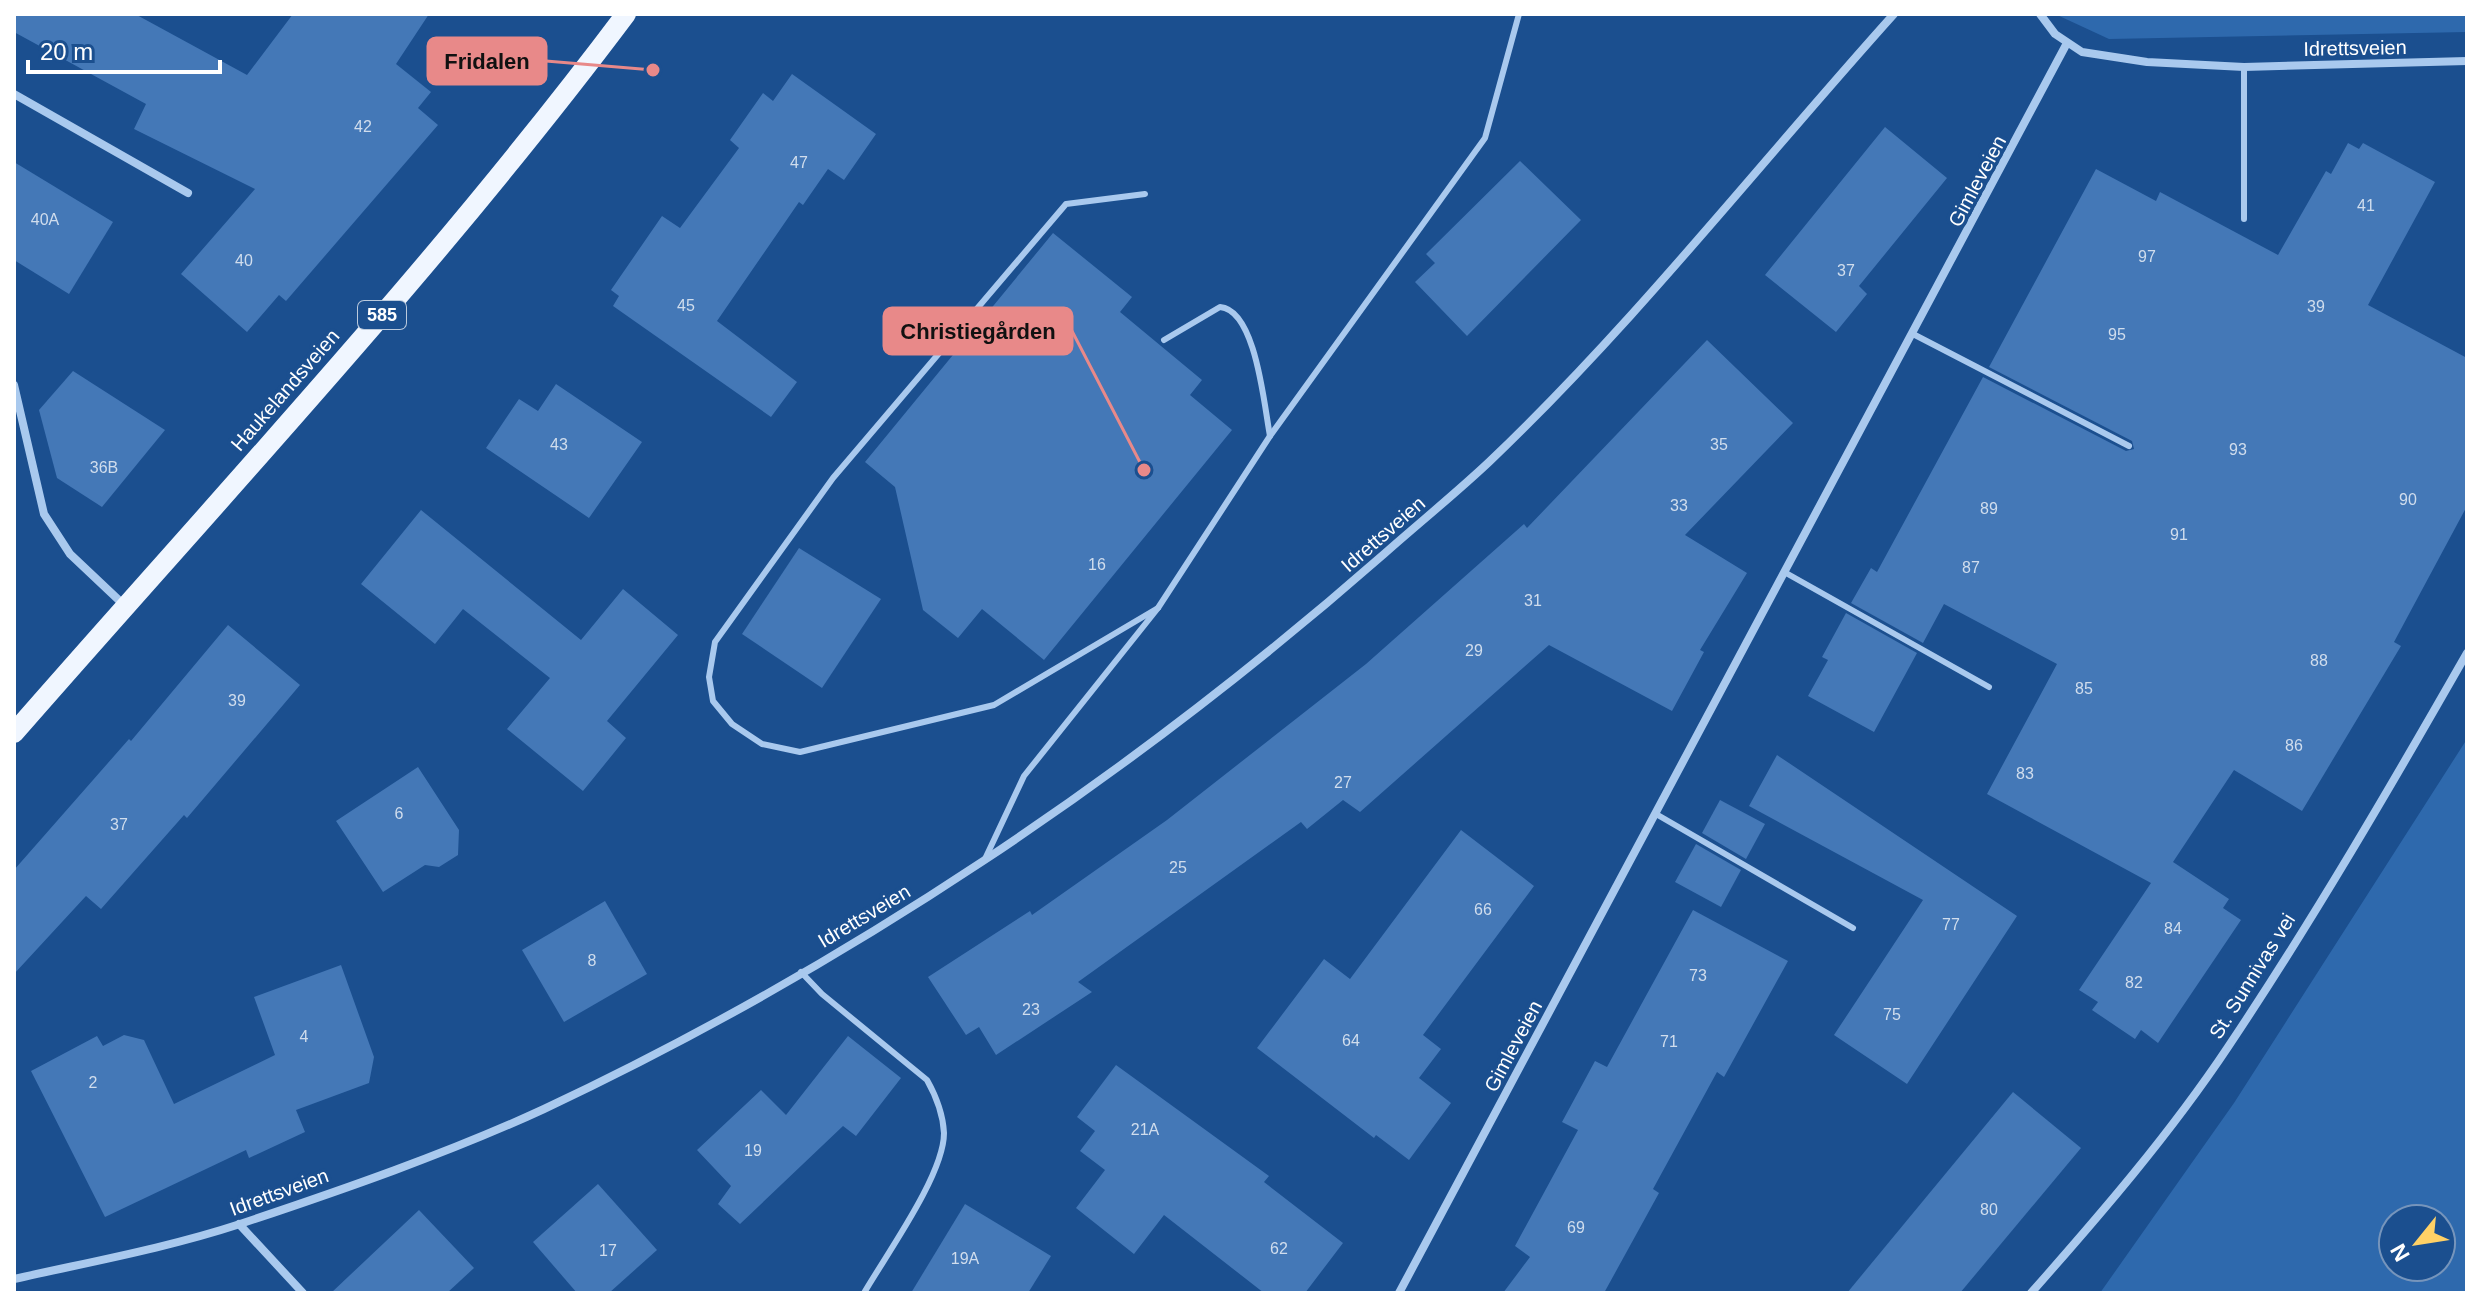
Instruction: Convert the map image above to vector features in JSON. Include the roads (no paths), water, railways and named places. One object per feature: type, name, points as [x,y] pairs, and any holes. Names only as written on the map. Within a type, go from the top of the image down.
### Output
[{"type":"main road","name":"Haukelandsveien","points":[[14,733],[273,441],[497,180],[626,14]]},
{"type":"street","name":"Idrettsveien","points":[[14,1279],[239,1224],[539,1111],[666,1049],[881,926],[985,859],[1162,735],[1304,625],[1489,462],[1678,266],[1797,122],[1894,14]]},
{"type":"street","name":"Idrettsveien","points":[[2040,14],[2067,43],[2082,52],[2147,62],[2244,67],[2467,61]]},
{"type":"street","name":"Gimleveien","points":[[1399,1293],[2067,43]]},
{"type":"street","points":[[14,94],[188,193]]},
{"type":"street","points":[[14,385],[44,514],[70,554],[125,606]]},
{"type":"street","name":"St. Sunnivas vei","points":[[2031,1293],[2100,1214],[2227,1048],[2407,760],[2467,653]]},
{"type":"street","points":[[239,1224],[303,1293]]},
{"type":"lane","points":[[985,859],[1024,776],[1158,608],[1270,436],[1485,138],[1519,14]]},
{"type":"lane","points":[[2244,67],[2244,219]]},
{"type":"lane","points":[[1145,194],[1066,204],[833,478],[715,642],[709,677],[713,701],[732,724],[762,744],[800,752],[994,705],[1158,608]]},
{"type":"lane","points":[[1164,340],[1220,307],[1229,307],[1241,317],[1250,337],[1270,436]]},
{"type":"lane","points":[[1913,334],[2129,446]]},
{"type":"lane","points":[[1786,573],[1989,687]]},
{"type":"lane","points":[[1656,814],[1853,928]]},
{"type":"lane","points":[[801,972],[822,994],[927,1080],[937,1096],[944,1132],[932,1176],[864,1293]]},
{"type":"place","name":"Fridalen","points":[[653,70]]},
{"type":"place","name":"Christiegården","points":[[1144,470]]}]
